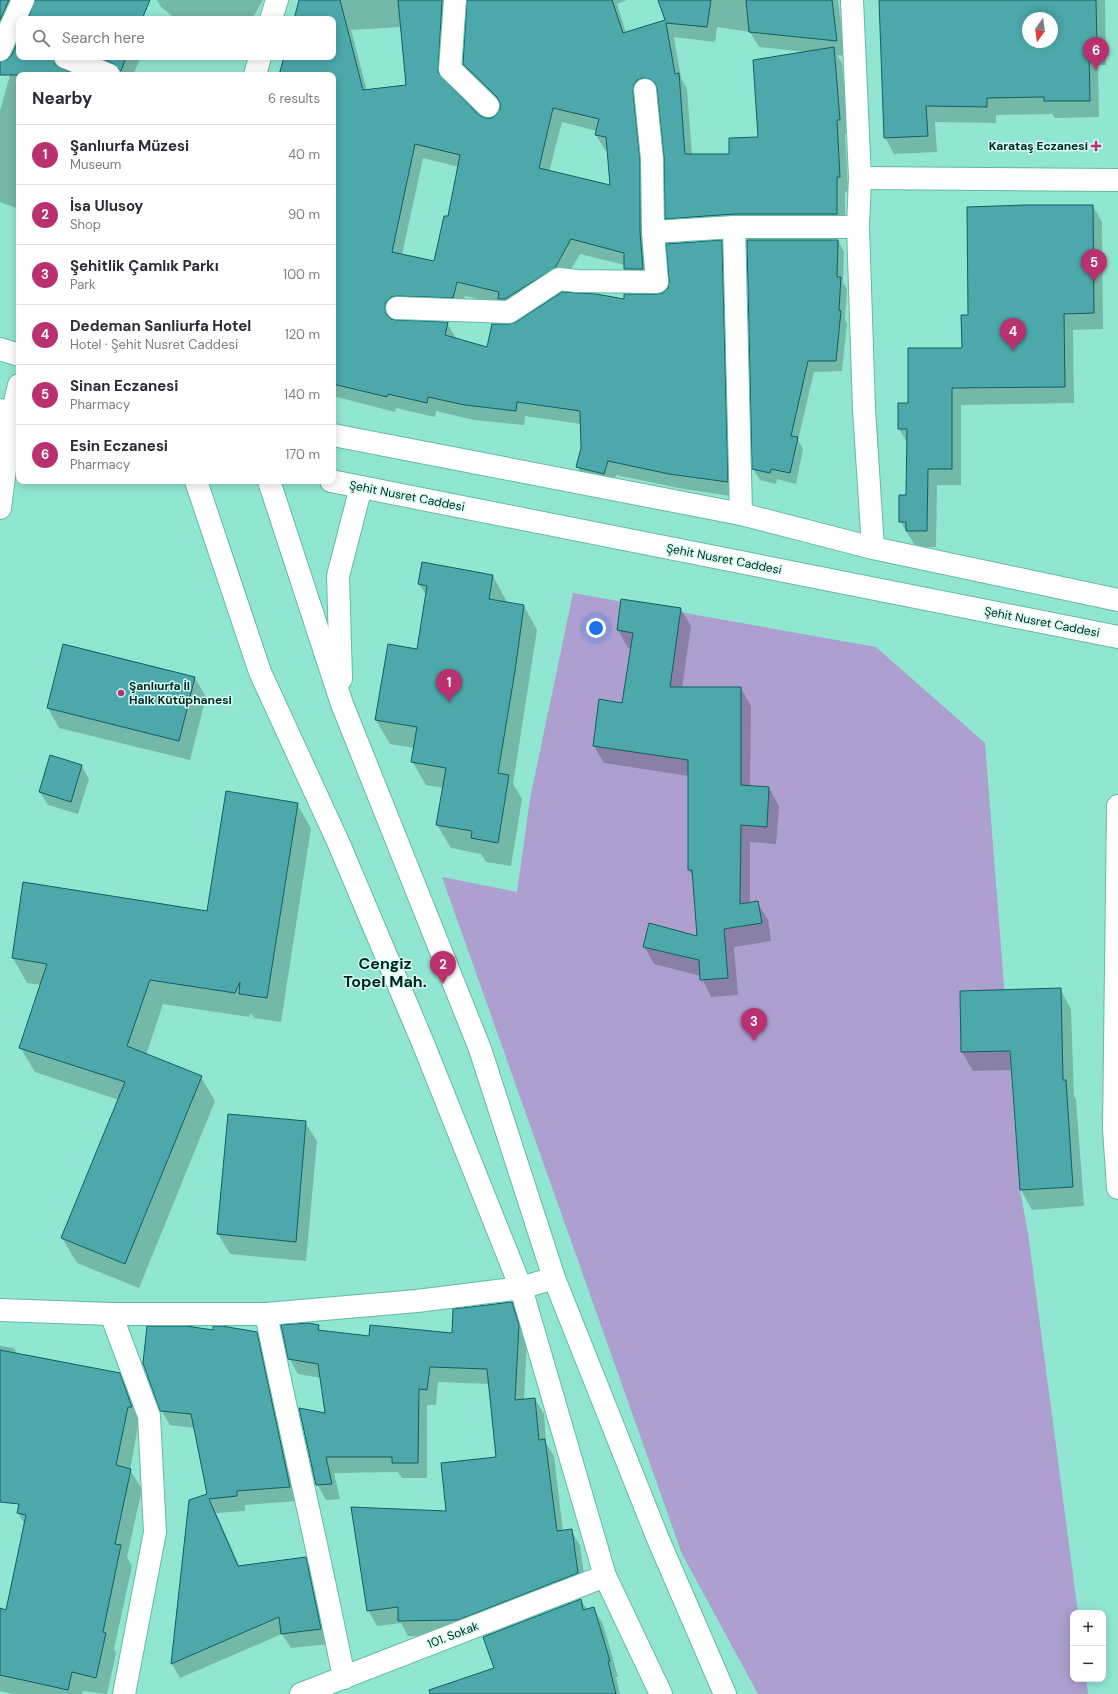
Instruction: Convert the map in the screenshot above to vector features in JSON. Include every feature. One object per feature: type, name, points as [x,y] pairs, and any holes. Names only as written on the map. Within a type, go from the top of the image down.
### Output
[{"type":"street","points":[[17,16],[23,0]]},
{"type":"street","points":[[272,16],[277,0]]},
{"type":"street","points":[[455,0],[450,69],[488,106]]},
{"type":"street","points":[[852,0],[860,178],[858,227],[864,409],[873,548]]},
{"type":"street","points":[[8,40],[16,19]]},
{"type":"street","points":[[72,60],[102,72]]},
{"type":"street","points":[[256,72],[259,60]]},
{"type":"street","points":[[397,308],[509,312],[559,279],[577,281],[657,282],[653,232],[652,159],[646,90]]},
{"type":"street","points":[[860,178],[1118,180]]},
{"type":"street","points":[[653,232],[734,227],[858,227]]},
{"type":"street","points":[[734,227],[741,514]]},
{"type":"street","points":[[0,349],[16,354]]},
{"type":"street","points":[[0,508],[10,413],[16,394]]},
{"type":"street","points":[[336,436],[741,514],[873,548],[1118,600]]},
{"type":"street","name":"Şehit Nusret Caddesi","points":[[336,482],[1118,637]]},
{"type":"street","points":[[197,484],[260,672],[352,873],[423,1043],[520,1288],[605,1576],[661,1694]]},
{"type":"street","points":[[270,484],[342,704],[480,1049],[554,1278],[658,1539],[725,1694]]},
{"type":"street","points":[[342,704],[338,576],[361,487]]},
{"type":"street","points":[[1118,806],[1116,1129],[1118,1188]]},
{"type":"street","points":[[0,1310],[111,1314],[266,1314],[417,1301],[520,1288],[554,1278]]},
{"type":"street","points":[[111,1314],[149,1416],[155,1532],[124,1694]]},
{"type":"street","points":[[266,1314],[286,1413],[324,1578],[344,1678]]},
{"type":"street","name":"101. Sokak","points":[[301,1694],[605,1576]]},
{"type":"shaded area","points":[[573,593],[876,647],[985,743],[1020,1190],[1028,1233],[1078,1610],[1070,1610],[1070,1682],[1086,1682],[1088,1694],[758,1694],[682,1554],[442,877],[517,892],[530,799]]},
{"type":"building","points":[[0,0],[9,0],[0,20]]},
{"type":"building","points":[[35,0],[150,0],[143,16],[29,16]]},
{"type":"building","points":[[299,0],[340,0],[363,90],[406,85],[398,0],[442,0],[438,73],[479,115],[485,118],[492,118],[500,109],[500,103],[497,97],[463,64],[467,0],[612,0],[623,33],[665,20],[658,0],[711,0],[707,27],[666,23],[675,74],[679,73],[685,154],[729,154],[729,138],[758,137],[753,60],[834,47],[840,120],[837,120],[840,177],[837,177],[837,214],[734,214],[665,219],[664,158],[657,89],[655,83],[650,79],[643,78],[637,80],[633,91],[640,160],[640,232],[643,269],[624,269],[624,253],[571,239],[555,268],[505,299],[498,299],[499,292],[457,282],[453,298],[397,296],[391,297],[386,302],[386,314],[391,319],[448,322],[445,335],[487,347],[492,324],[509,324],[516,322],[562,292],[596,294],[624,299],[624,294],[663,293],[668,288],[669,281],[666,244],[722,240],[728,482],[669,474],[608,461],[604,474],[576,467],[581,448],[580,411],[517,402],[516,411],[465,405],[428,397],[427,403],[388,394],[387,397],[336,385],[336,72],[280,72],[283,60],[336,60],[336,16],[295,16]],"holes":[[[553,108],[599,119],[595,135],[606,137],[610,185],[539,168]],[[415,144],[460,155],[448,216],[444,216],[434,261],[392,252]]]},
{"type":"building","points":[[746,0],[832,0],[837,41],[749,32]]},
{"type":"building","points":[[879,0],[1096,0],[1097,48],[1089,48],[1090,101],[1044,101],[1044,97],[987,98],[987,107],[926,106],[928,136],[884,138]]},
{"type":"building","points":[[16,45],[16,60],[54,60],[55,65],[70,72],[16,72],[16,75],[0,75],[0,62],[7,60],[11,56]]},
{"type":"building","points":[[105,60],[125,60],[121,71],[114,64]]},
{"type":"building","points":[[1093,205],[1094,313],[1064,314],[1065,387],[952,388],[952,469],[928,469],[927,531],[906,531],[906,522],[899,522],[899,495],[906,495],[907,429],[898,429],[898,403],[908,403],[908,348],[962,348],[961,315],[968,315],[967,207]]},
{"type":"building","points":[[747,240],[838,240],[837,277],[841,277],[839,310],[841,311],[836,361],[808,361],[791,436],[798,437],[790,473],[771,469],[770,473],[752,469]]},
{"type":"building","points":[[422,562],[493,575],[489,599],[524,605],[498,773],[509,775],[498,843],[471,838],[472,831],[436,825],[446,768],[411,762],[417,727],[375,720],[388,644],[417,649],[427,586],[418,584]]},
{"type":"building","points":[[621,599],[681,608],[670,687],[741,687],[741,785],[769,787],[767,827],[741,825],[740,904],[758,901],[762,923],[724,929],[728,978],[700,980],[699,960],[643,947],[649,923],[697,936],[692,870],[688,870],[688,760],[593,746],[599,699],[622,703],[633,633],[617,630]]},
{"type":"building","name":"Şanlıurfa İl Halk Kütüphanesi","points":[[63,644],[195,677],[179,741],[47,708]]},
{"type":"building","points":[[50,755],[82,765],[71,802],[39,792]]},
{"type":"building","points":[[226,791],[298,803],[267,998],[239,994],[240,982],[235,993],[150,980],[127,1046],[202,1076],[125,1264],[61,1238],[125,1082],[19,1048],[47,964],[12,958],[23,882],[207,911]]},
{"type":"building","points":[[1061,988],[1063,1080],[1066,1080],[1073,1187],[1020,1190],[1010,1051],[961,1052],[960,991]]},
{"type":"building","points":[[228,1114],[306,1121],[296,1242],[217,1234]]},
{"type":"building","points":[[512,1302],[519,1325],[515,1400],[535,1398],[539,1440],[545,1439],[557,1531],[572,1529],[578,1573],[458,1620],[398,1621],[398,1607],[367,1611],[351,1507],[446,1511],[441,1463],[496,1457],[487,1369],[430,1367],[427,1390],[419,1389],[418,1463],[392,1463],[392,1457],[326,1457],[332,1484],[316,1485],[299,1408],[325,1413],[318,1364],[288,1359],[281,1325],[308,1323],[319,1325],[318,1330],[369,1336],[370,1325],[452,1333],[453,1309]]},
{"type":"building","points":[[147,1326],[186,1326],[213,1330],[213,1326],[222,1326],[257,1332],[290,1487],[237,1491],[237,1496],[209,1499],[238,1566],[306,1557],[321,1629],[281,1634],[279,1617],[171,1664],[189,1500],[207,1494],[191,1414],[160,1411],[143,1363]]},
{"type":"building","points":[[0,1350],[120,1373],[132,1407],[128,1407],[116,1465],[131,1469],[115,1544],[121,1545],[103,1632],[106,1633],[96,1678],[72,1672],[68,1690],[0,1675],[0,1608],[6,1610],[26,1515],[17,1513],[19,1504],[0,1502]]},
{"type":"building","points":[[581,1599],[583,1610],[594,1607],[610,1661],[608,1661],[616,1694],[430,1694],[429,1690],[494,1668],[483,1637]]},
{"type":"place","name":"Esin Eczanesi","points":[[1096,70]]},
{"type":"place","name":"Karataş Eczanesi","points":[[1096,146]]},
{"type":"place","name":"Sinan Eczanesi","points":[[1094,282]]},
{"type":"place","name":"Dedeman Sanliurfa Hotel","points":[[1013,351]]},
{"type":"place","name":"Şanlıurfa İl Halk Kütüphanesi","points":[[121,693]]},
{"type":"place","name":"Şanlıurfa Müzesi","points":[[449,702]]},
{"type":"place","name":"İsa Ulusoy","points":[[443,984]]},
{"type":"place","name":"Şehitlik Çamlık Parkı","points":[[754,1041]]},
{"type":"district","name":"Cengiz Topel Mah.","points":[[385,972]]}]
